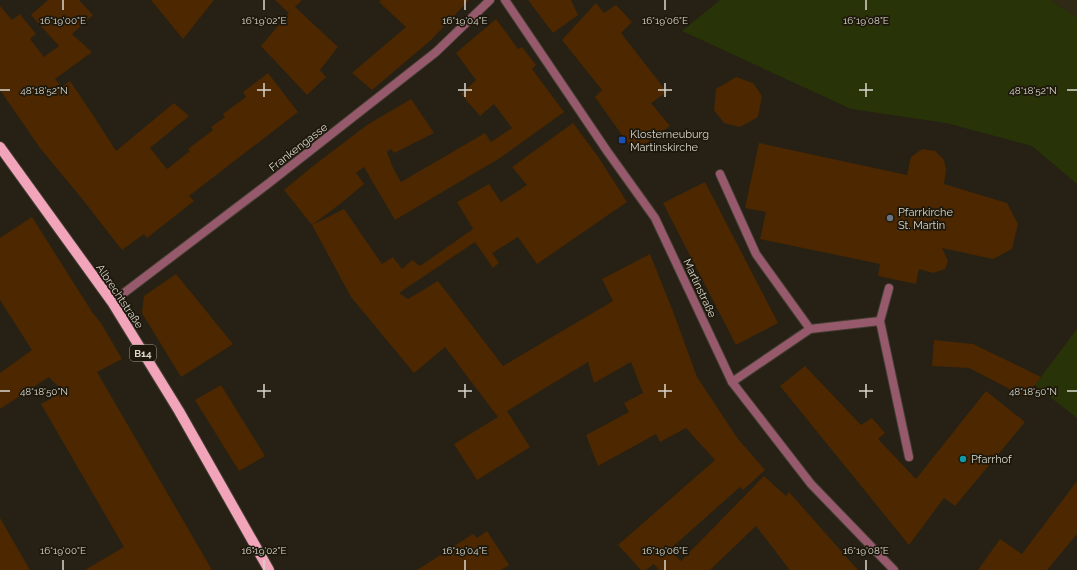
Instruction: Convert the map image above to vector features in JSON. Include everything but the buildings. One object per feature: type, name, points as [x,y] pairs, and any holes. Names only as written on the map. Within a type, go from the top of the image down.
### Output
[{"type":"main road","name":"Albrechtstraße","points":[[0,147],[112,302],[179,411],[269,570]]},
{"type":"street","name":"Frankengasse","points":[[112,302],[269,183],[436,52],[490,0]]},
{"type":"street","name":"Martinstraße","points":[[505,0],[607,151],[655,218],[732,382],[811,484],[894,570]]},
{"type":"street","points":[[720,174],[756,254],[810,329]]},
{"type":"street","points":[[889,288],[880,321],[909,457]]},
{"type":"street","points":[[732,382],[810,329],[880,321]]},
{"type":"shaded area","points":[[1050,0],[1077,0],[1077,17]]},
{"type":"green space","points":[[720,0],[1050,0],[1077,17],[1077,184],[1032,146],[946,123],[851,109],[682,31]]},
{"type":"green space","points":[[1077,329],[1077,418],[1035,385]]},
{"type":"place","name":"Klosterneuburg Martinskirche","points":[[622,140]]},
{"type":"place","name":"Pfarrkirche St. Martin","points":[[890,218]]},
{"type":"place","name":"Pfarrhof","points":[[963,459]]}]
